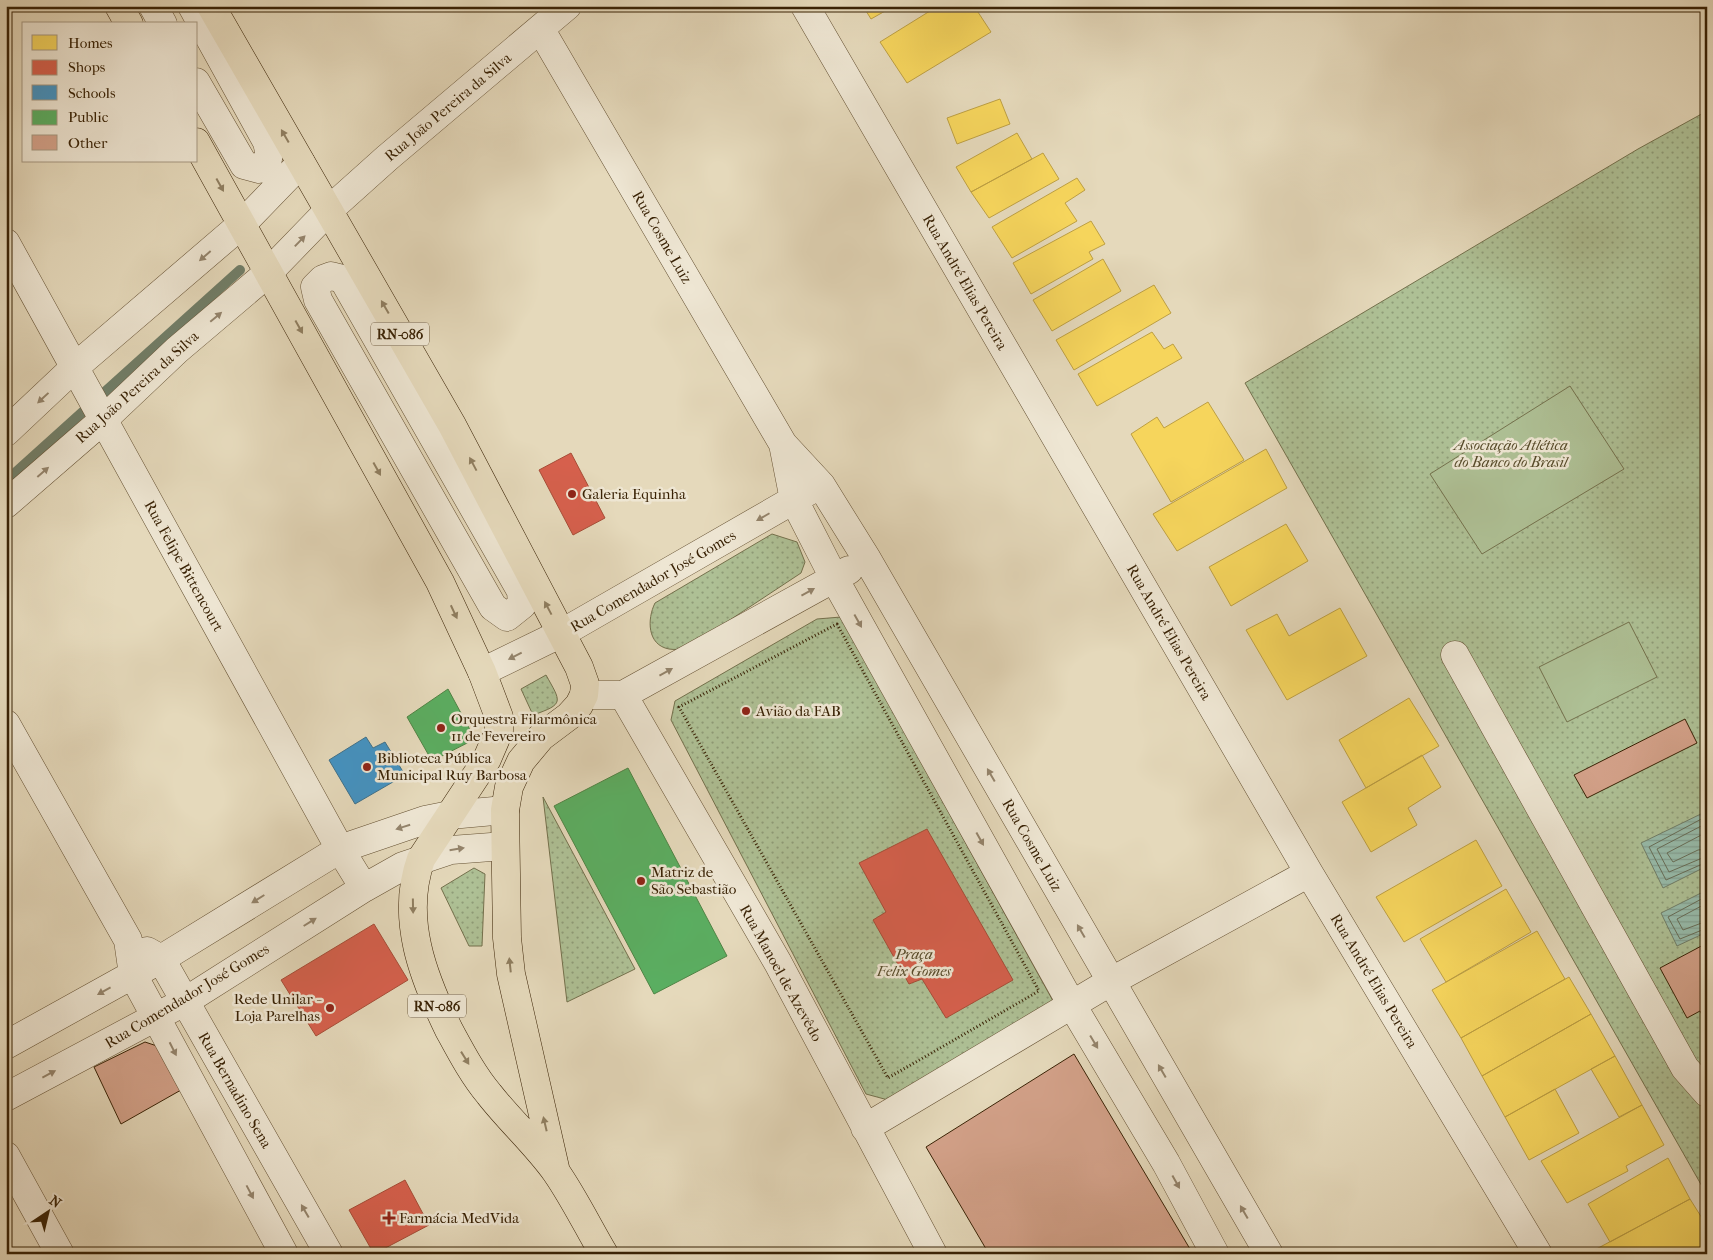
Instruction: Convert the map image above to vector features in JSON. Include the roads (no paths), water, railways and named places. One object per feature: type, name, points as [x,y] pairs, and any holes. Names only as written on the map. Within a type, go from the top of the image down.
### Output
[{"type":"main road","points":[[118,6],[127,22]]},
{"type":"main road","name":"RN-086","points":[[211,6],[452,425],[562,633],[586,684],[584,695],[579,705],[568,716],[541,736],[521,761],[514,774],[505,810],[507,938],[511,974],[556,1172]]},
{"type":"main road","points":[[198,146],[440,582],[482,672],[499,717],[541,736]]},
{"type":"main road","name":"RN-086","points":[[499,717],[498,731],[491,752],[471,786],[421,859],[413,887],[414,928],[418,956],[431,993],[461,1053],[488,1093],[556,1172],[604,1254]]},
{"type":"street","points":[[153,6],[162,22]]},
{"type":"street","points":[[192,6],[267,142],[269,156],[264,167],[259,169],[244,165],[198,85]]},
{"type":"street","name":"Rua João Pereira da Silva","points":[[6,504],[103,420],[177,350],[269,272],[329,210],[446,108],[542,30],[567,6]]},
{"type":"street","name":"Rua André Elias Pereira","points":[[805,6],[1309,873],[1538,1254]]},
{"type":"street","name":"Rua Cosme Luiz","points":[[542,30],[783,444],[821,485],[868,559],[1110,982],[1269,1254]]},
{"type":"street","points":[[6,432],[75,368],[242,224],[301,164]]},
{"type":"street","name":"Rua Felipe Bittencourt","points":[[6,243],[340,849],[364,888]]},
{"type":"street","points":[[331,276],[343,279],[521,591],[522,605],[507,617],[501,615],[493,607],[318,300],[315,287],[323,279],[331,276]]},
{"type":"street","name":"Rua Cosme Luiz","points":[[783,444],[794,500],[834,578],[1072,1005],[1166,1163],[1215,1254]]},
{"type":"street","name":"Rua Comendador José Gomes","points":[[482,672],[562,633],[821,485]]},
{"type":"street","points":[[584,695],[623,695],[868,559]]},
{"type":"street","points":[[1456,655],[1686,1068],[1707,1093]]},
{"type":"street","name":"Rua Manoel de Azevêdo","points":[[623,695],[778,963],[933,1254]]},
{"type":"street","points":[[6,724],[128,940],[133,975],[284,1254]]},
{"type":"street","points":[[6,1045],[161,959],[340,849],[400,827],[450,815],[505,810]]},
{"type":"street","name":"Rua Comendador José Gomes","points":[[6,1097],[157,1018],[395,870],[421,859],[451,850],[505,846]]},
{"type":"street","points":[[865,1128],[1110,982],[1309,873]]},
{"type":"street","points":[[128,940],[161,959]]},
{"type":"street","name":"Rua Bernadino Sena","points":[[161,959],[329,1254]]},
{"type":"street","points":[[6,1156],[60,1254]]},
{"type":"water","points":[[1707,811],[1707,866],[1663,888],[1641,843]]},
{"type":"water","points":[[1707,890],[1707,932],[1677,946],[1661,913]]},
{"type":"waterway","points":[[6,481],[240,270]]},
{"type":"place","name":"Galeria Equinha","points":[[572,494]]},
{"type":"place","name":"Avião da FAB","points":[[746,711]]},
{"type":"place","name":"Orquestra Filarmônica 11 de Fevereiro","points":[[441,728]]},
{"type":"place","name":"Biblioteca Pública Municipal Ruy Barbosa","points":[[367,767]]},
{"type":"place","name":"Matriz de São Sebastião","points":[[641,881]]},
{"type":"place","name":"Rede Unilar - Loja Parelhas","points":[[330,1008]]},
{"type":"place","name":"Farmácia MedVida","points":[[389,1218]]},
{"type":"park label","name":"Associação Atlética do Banco do Brasil","points":[[1511,454]]},
{"type":"park label","name":"Praça Felix Gomes","points":[[914,962]]}]
